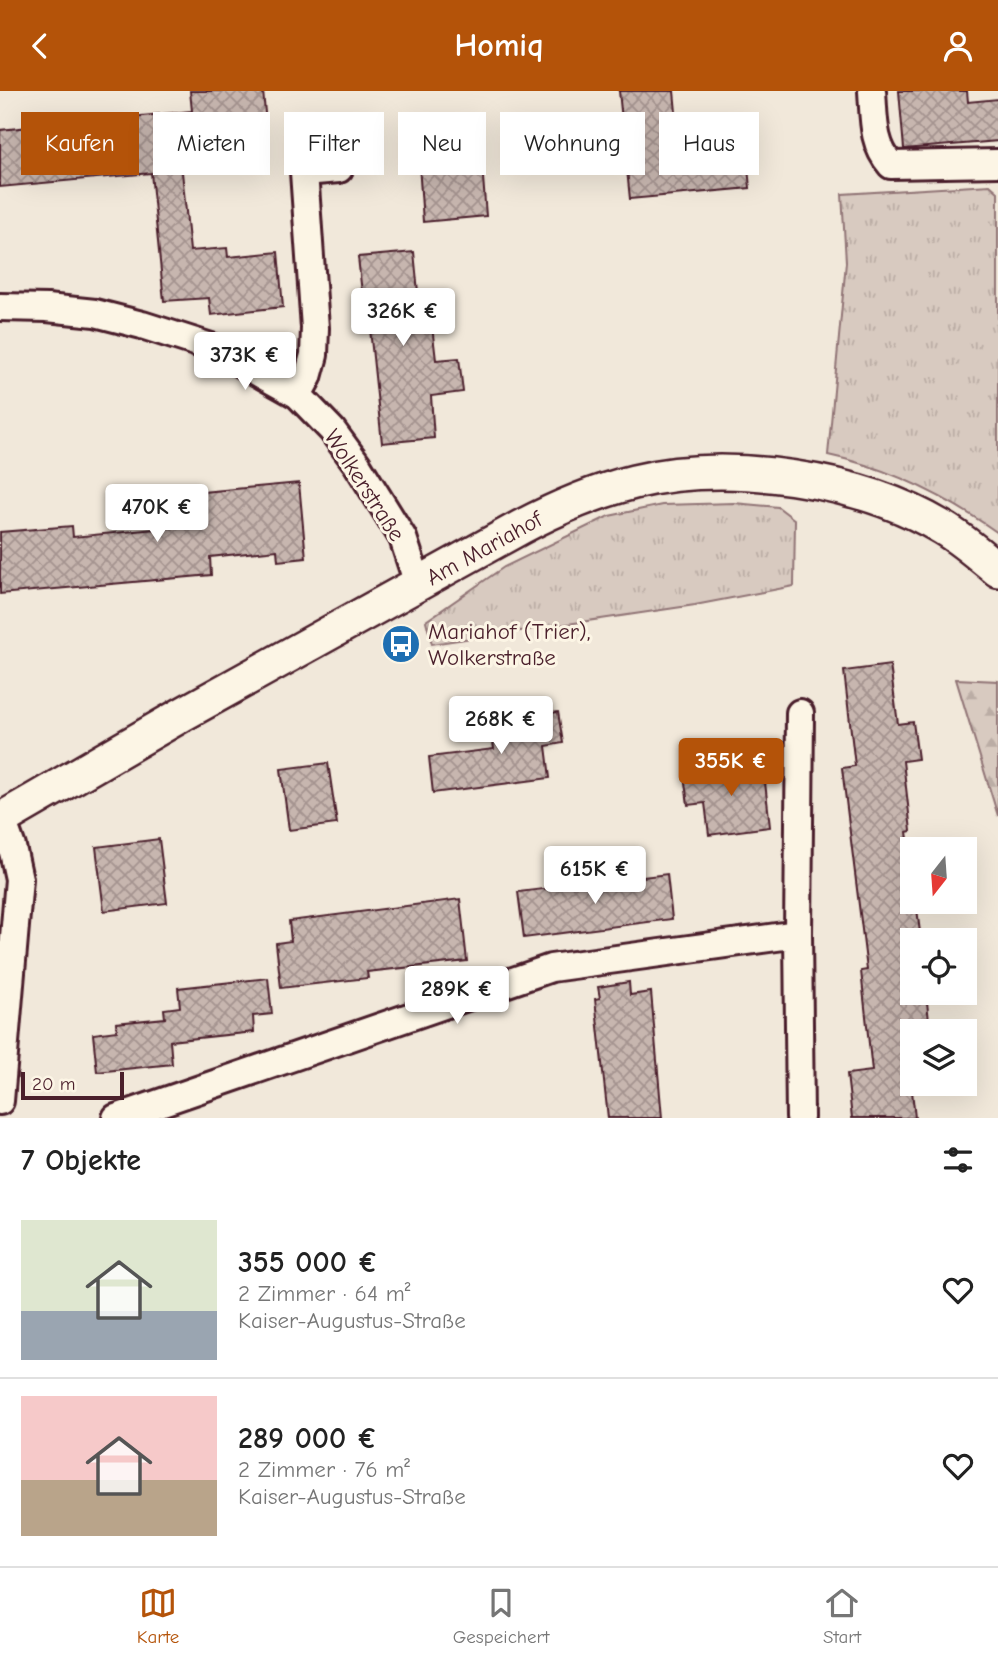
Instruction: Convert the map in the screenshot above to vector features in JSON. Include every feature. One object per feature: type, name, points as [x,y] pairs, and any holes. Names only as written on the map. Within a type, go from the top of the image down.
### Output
[{"type":"street","points":[[873,91],[875,137],[883,156],[891,165],[998,163]]},
{"type":"street","points":[[298,395],[308,377],[314,355],[315,328],[304,175]]},
{"type":"street","name":"Wolkerstraße","points":[[0,307],[95,313],[142,325],[214,348],[298,395],[332,430],[357,464],[403,538],[418,584]]},
{"type":"street","name":"Am Mariahof","points":[[0,1101],[19,879],[12,847],[1,819],[183,714],[550,512],[585,497],[637,481],[740,473],[812,480],[906,509],[942,527],[998,569]]},
{"type":"street","points":[[800,713],[800,1118]]},
{"type":"street","points":[[117,1118],[551,968],[798,934]]},
{"type":"green space","points":[[990,185],[998,192],[998,533],[959,507],[917,485],[874,468],[828,455],[846,262],[842,194]]},
{"type":"green space","points":[[734,503],[778,507],[795,520],[794,586],[695,605],[432,644],[426,621],[504,567],[609,516],[662,505]]},
{"type":"green space","points":[[956,679],[998,681],[998,816]]},
{"type":"building","points":[[190,91],[263,91],[265,112],[182,112],[192,111]]},
{"type":"building","points":[[619,91],[674,91],[676,112],[659,112],[659,175],[749,175],[750,188],[630,199],[628,175],[645,175],[645,112],[621,112]]},
{"type":"building","points":[[899,91],[967,91],[968,102],[998,99],[998,141],[904,149]]},
{"type":"building","points":[[153,115],[153,175],[182,175],[190,251],[227,248],[228,257],[278,252],[283,307],[211,315],[209,298],[164,301],[151,173],[139,174],[139,116]]},
{"type":"building","points":[[21,128],[21,175],[129,175],[0,187],[0,130]]},
{"type":"building","points":[[420,175],[483,175],[486,216],[423,222]]},
{"type":"building","points":[[414,252],[418,292],[428,292],[436,360],[459,358],[463,392],[431,396],[434,438],[382,443],[370,329],[366,330],[358,257]]},
{"type":"building","points":[[299,483],[306,558],[278,561],[277,550],[210,557],[211,575],[0,594],[0,532],[72,526],[73,537],[206,524],[203,492]]},
{"type":"building","points":[[890,665],[898,724],[913,722],[918,759],[903,761],[911,831],[907,832],[908,837],[900,837],[900,914],[918,914],[919,928],[900,928],[900,1005],[927,1005],[929,1019],[900,1019],[900,1096],[913,1096],[915,1118],[852,1118],[847,1074],[872,1071],[861,971],[867,970],[842,768],[855,766],[844,671]]},
{"type":"building","points":[[558,712],[563,743],[546,746],[550,778],[433,793],[429,757],[494,749],[490,721]]},
{"type":"building","points":[[328,763],[337,824],[289,830],[281,769]]},
{"type":"building","points":[[763,764],[770,827],[709,835],[705,803],[688,805],[684,775]]},
{"type":"building","points":[[159,839],[167,903],[104,911],[96,847]]},
{"type":"building","points":[[667,874],[672,919],[524,938],[518,892]]},
{"type":"building","points":[[460,899],[467,961],[367,972],[368,978],[281,988],[276,943],[291,941],[289,921]]},
{"type":"building","points":[[268,978],[272,1014],[253,1016],[254,1032],[170,1041],[172,1064],[97,1072],[93,1034],[117,1031],[116,1023],[165,1018],[164,1009],[180,1007],[178,988]]},
{"type":"building","points":[[629,982],[630,995],[651,992],[662,1118],[608,1118],[595,999],[600,998],[598,987]]},
{"type":"place","name":"Mariahof (Trier), Wolkerstraße","points":[[401,644]]}]
